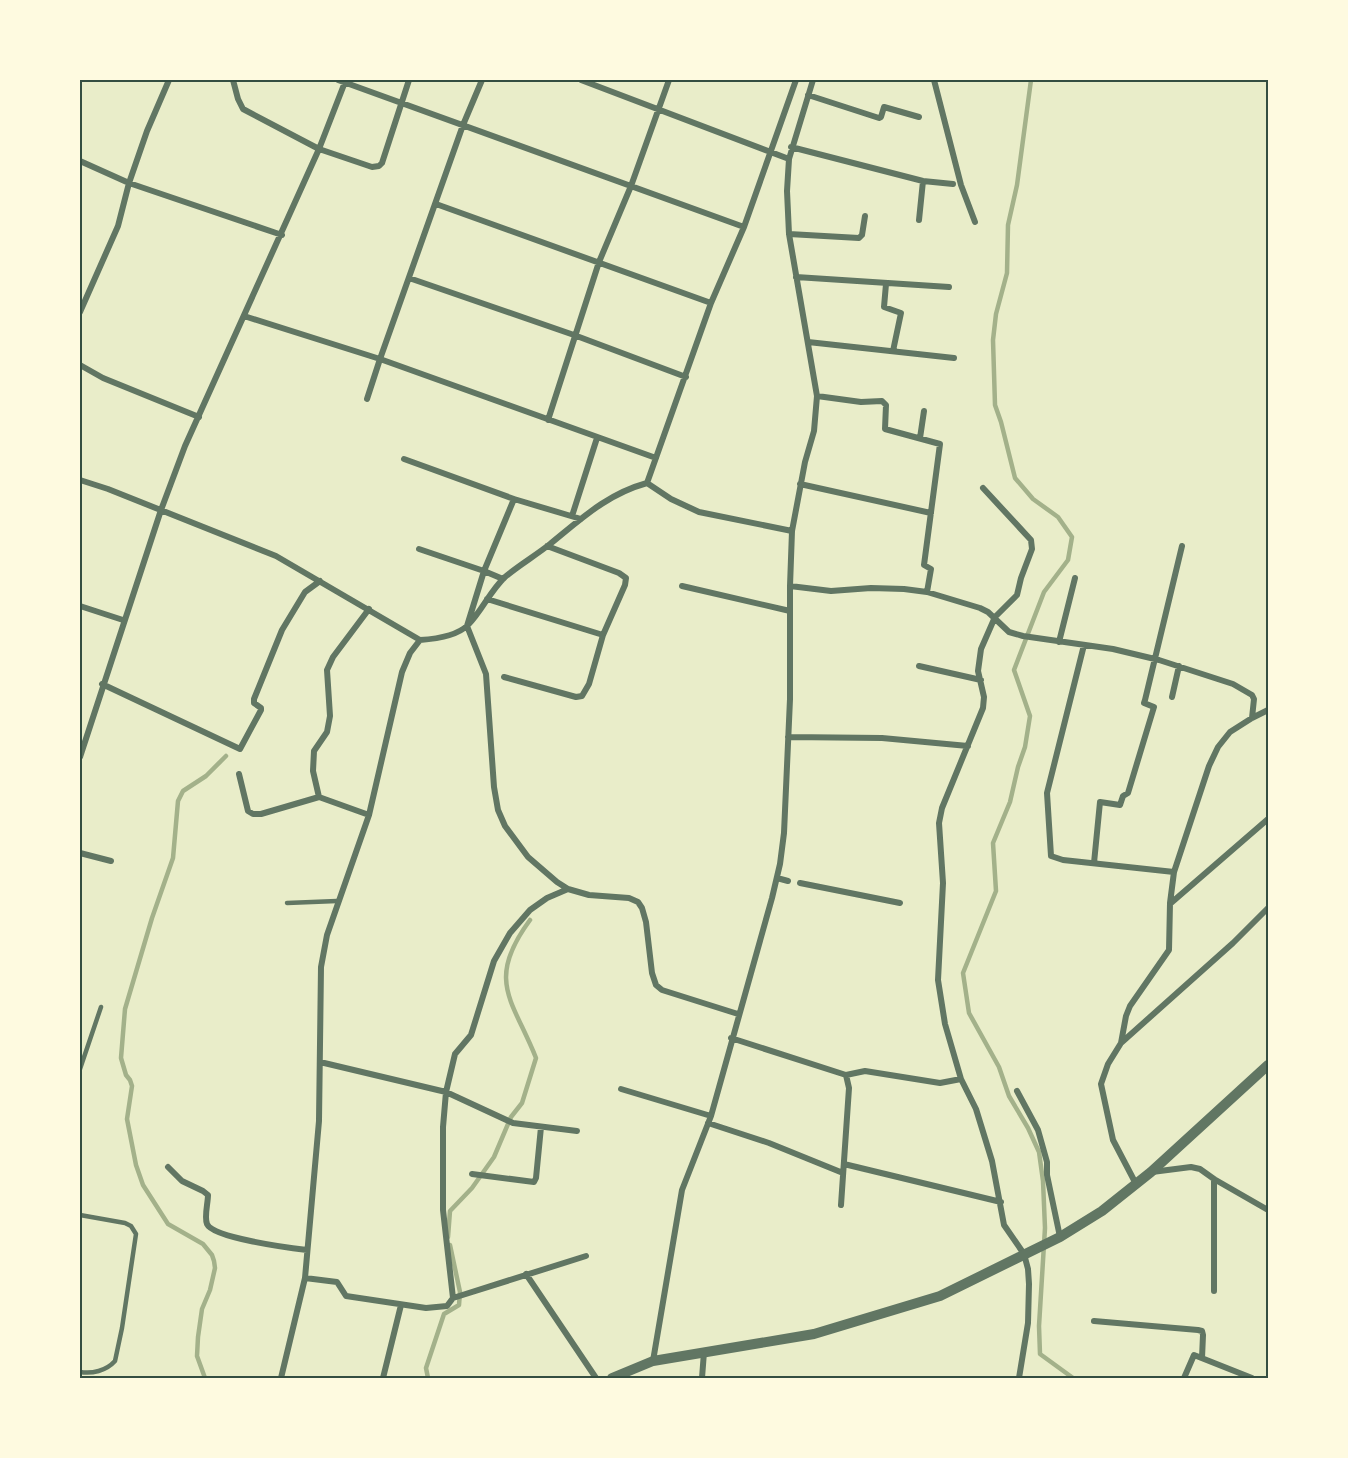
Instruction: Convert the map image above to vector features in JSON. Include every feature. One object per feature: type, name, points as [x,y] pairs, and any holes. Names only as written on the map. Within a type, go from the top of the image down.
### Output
[{"type":"street","points":[[80,312],[118,226],[129,183],[147,131],[169,80]]},
{"type":"street","points":[[233,80],[243,110],[320,149],[368,167],[379,166],[382,163],[409,80]]},
{"type":"street","points":[[367,399],[463,125],[482,80]]},
{"type":"street","points":[[581,80],[789,159]]},
{"type":"street","points":[[548,420],[599,262],[631,186],[669,80]]},
{"type":"street","points":[[647,483],[711,303],[744,227],[796,80]]},
{"type":"street","points":[[653,1361],[682,1190],[711,1116],[777,878],[784,833],[792,531],[800,484],[814,431],[817,396],[789,234],[789,159],[813,80]]},
{"type":"street","points":[[934,80],[962,185],[975,222]]},
{"type":"street","points":[[80,752],[161,510],[199,417],[320,149],[342,81],[744,227]]},
{"type":"street","points":[[808,95],[879,118],[884,107],[919,117]]},
{"type":"street","points":[[791,147],[923,181],[953,184]]},
{"type":"street","points":[[80,161],[129,183],[282,235]]},
{"type":"street","points":[[919,220],[923,181]]},
{"type":"street","points":[[436,204],[711,303]]},
{"type":"street","points":[[789,234],[859,238],[862,235],[865,216]]},
{"type":"street","points":[[796,277],[949,287]]},
{"type":"street","points":[[408,278],[574,335],[686,377]]},
{"type":"street","points":[[886,284],[884,307],[901,313],[893,351]]},
{"type":"street","points":[[244,316],[380,359],[656,458]]},
{"type":"street","points":[[808,342],[954,358]]},
{"type":"street","points":[[80,366],[103,378],[199,417]]},
{"type":"street","points":[[817,396],[861,402],[882,401],[886,405],[885,429],[938,442],[941,445],[924,565],[931,569],[927,592]]},
{"type":"street","points":[[920,438],[924,411]]},
{"type":"street","points":[[572,516],[597,438]]},
{"type":"street","points":[[404,459],[514,499],[581,519]]},
{"type":"street","points":[[80,480],[276,556],[420,640],[436,639],[467,626],[503,579],[524,561],[617,494],[647,483]]},
{"type":"street","points":[[647,483],[671,499],[699,512],[792,531]]},
{"type":"street","points":[[800,484],[931,513]]},
{"type":"street","points":[[983,488],[1031,540],[1032,544],[1017,595],[995,618],[981,649],[978,671],[984,697],[983,708],[942,808],[939,837],[943,884],[938,980],[945,1024],[961,1079],[984,1131],[1004,1225],[1027,1252],[1028,1323],[1019,1378]]},
{"type":"street","points":[[514,499],[484,571],[467,626],[486,674],[494,787],[498,810],[505,825],[528,856],[557,882],[568,889],[589,895],[635,900],[644,913],[649,957],[656,985],[670,993],[738,1014]]},
{"type":"street","points":[[504,676],[576,697],[582,696],[589,684],[603,636],[625,585],[626,578],[619,573],[547,546]]},
{"type":"street","points":[[1094,863],[1100,801],[1120,805],[1123,796],[1128,793],[1154,707],[1144,703],[1182,546]]},
{"type":"street","points":[[419,549],[503,579]]},
{"type":"street","points":[[1059,642],[1075,578]]},
{"type":"street","points":[[102,684],[240,749],[261,711],[261,708],[254,703],[254,699],[282,630],[305,592],[320,581]]},
{"type":"street","points":[[682,586],[790,611]]},
{"type":"street","points":[[790,586],[831,591],[871,588],[927,592],[980,608],[995,618],[1009,632],[1032,639],[1084,645],[1155,659],[1233,684],[1248,691],[1254,699],[1252,718]]},
{"type":"street","points":[[487,599],[603,636]]},
{"type":"street","points":[[80,606],[123,620]]},
{"type":"street","points":[[320,797],[313,771],[314,751],[327,732],[330,716],[327,670],[333,657],[369,609]]},
{"type":"street","points":[[282,1378],[305,1278],[319,1121],[321,967],[337,901],[369,815],[402,672],[410,653],[420,640]]},
{"type":"street","points":[[1084,645],[1047,793],[1052,856],[1063,860],[1174,872]]},
{"type":"street","points":[[919,666],[981,680]]},
{"type":"street","points":[[1172,697],[1179,666]]},
{"type":"street","points":[[1121,1043],[1130,1006],[1169,950],[1170,903],[1174,872],[1198,796],[1218,747],[1230,732],[1269,710]]},
{"type":"street","points":[[788,737],[882,738],[968,746]]},
{"type":"street","points":[[239,774],[248,811],[253,814],[261,814],[320,797],[369,815]]},
{"type":"street","points":[[1170,903],[1269,819]]},
{"type":"street","points":[[80,853],[111,861]]},
{"type":"street","points":[[777,878],[788,881]]},
{"type":"street","points":[[800,883],[900,903]]},
{"type":"street","points":[[458,1297],[443,1210],[443,1127],[446,1092],[455,1054],[471,1035],[494,961],[510,933],[530,910],[547,898],[568,889]]},
{"type":"street","points":[[1136,1185],[1113,1140],[1101,1084],[1108,1064],[1121,1043],[1269,908]]},
{"type":"street","points":[[731,1038],[846,1075],[865,1071],[940,1083],[961,1079]]},
{"type":"street","points":[[320,1062],[446,1092],[510,1122],[541,1128],[577,1131]]},
{"type":"street","points":[[612,1378],[653,1361],[814,1334],[940,1296],[1057,1238],[1102,1211],[1151,1172],[1269,1065]]},
{"type":"street","points":[[841,1205],[849,1088],[846,1075]]},
{"type":"street","points":[[621,1089],[711,1116]]},
{"type":"street","points":[[1017,1091],[1038,1130],[1044,1149],[1057,1238]]},
{"type":"street","points":[[708,1123],[762,1141],[843,1173]]},
{"type":"street","points":[[473,1174],[534,1182],[541,1128]]},
{"type":"street","points":[[844,1164],[1000,1202]]},
{"type":"street","points":[[168,1167],[182,1181],[208,1196],[206,1221],[208,1227],[257,1243],[307,1250]]},
{"type":"street","points":[[1151,1172],[1195,1168],[1204,1171],[1269,1210]]},
{"type":"street","points":[[1214,1179],[1214,1292]]},
{"type":"street","points":[[305,1278],[337,1282],[346,1296],[426,1308],[447,1306],[458,1297],[586,1256]]},
{"type":"street","points":[[526,1274],[596,1378]]},
{"type":"street","points":[[383,1378],[401,1305]]},
{"type":"street","points":[[1094,1321],[1198,1330],[1203,1333],[1202,1358]]},
{"type":"street","points":[[702,1378],[704,1352]]},
{"type":"street","points":[[1184,1378],[1192,1356],[1252,1378]]},
{"type":"lane","points":[[287,903],[337,901]]},
{"type":"lane","points":[[80,1070],[101,1007]]},
{"type":"lane","points":[[80,1215],[124,1223],[131,1226],[136,1234],[115,1361],[102,1370],[80,1372]]},
{"type":"waterway","points":[[1031,80],[1017,185],[1008,225],[1007,273],[996,314],[993,340],[995,405],[1015,478],[1033,499],[1058,517],[1072,537],[1068,560],[1044,592],[1014,670],[1030,716],[1025,747],[1010,802],[993,843],[996,891],[963,973],[969,1013],[999,1067],[1009,1096],[1039,1152],[1045,1228],[1039,1326],[1040,1354],[1073,1378]]},
{"type":"waterway","points":[[205,1378],[197,1356],[198,1337],[202,1309],[210,1290],[215,1268],[214,1261],[203,1244],[168,1224],[143,1185],[136,1165],[127,1119],[132,1086],[121,1058],[125,1009],[152,918],[173,858],[178,801],[183,791],[206,776],[226,756]]},
{"type":"waterway","points":[[448,1237],[450,1211],[472,1188],[494,1157],[511,1117],[522,1103],[536,1058],[512,1005],[506,975],[516,941],[530,920]]},
{"type":"waterway","points":[[428,1378],[426,1368],[444,1314],[459,1305],[460,1292],[450,1245]]}]
